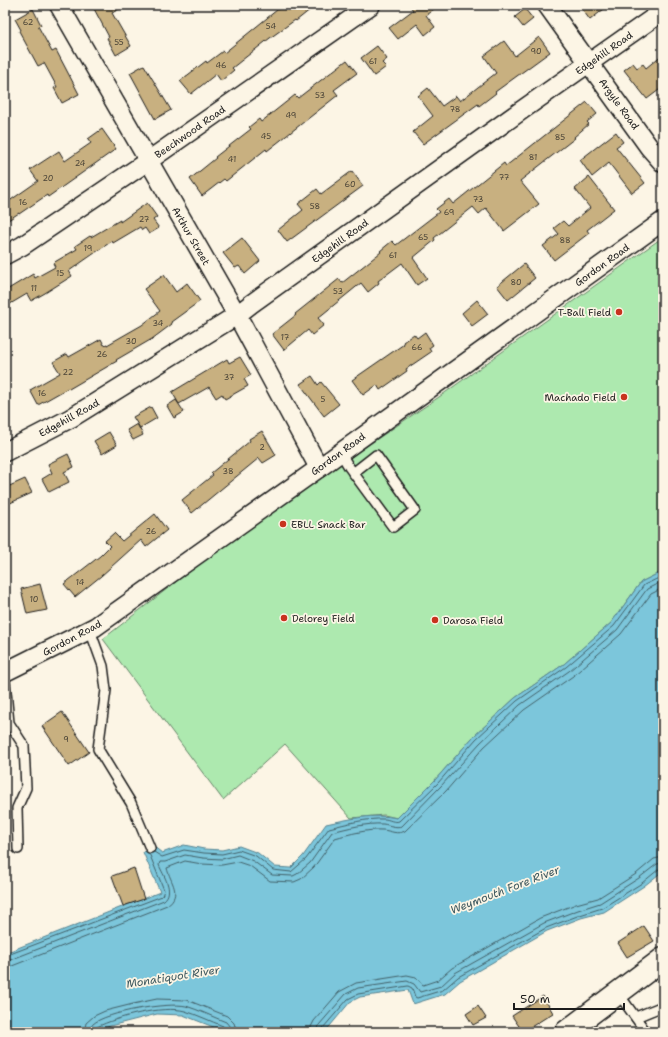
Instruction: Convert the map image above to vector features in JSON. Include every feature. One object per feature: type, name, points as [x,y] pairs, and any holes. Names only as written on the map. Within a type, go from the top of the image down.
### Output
[{"type":"main road","points":[[566,1032],[663,958]]},
{"type":"street","name":"Arthur Street","points":[[59,5],[237,316],[319,468]]},
{"type":"street","name":"Beechwood Road","points":[[5,256],[148,161],[372,5]]},
{"type":"street","name":"Argyle Road","points":[[548,5],[663,163]]},
{"type":"street","name":"Edgehill Road","points":[[5,452],[71,418],[237,316],[251,304],[663,11]]},
{"type":"street","name":"Gordon Road","points":[[5,672],[90,630],[663,221]]},
{"type":"lane","points":[[340,452],[353,472],[393,527],[416,510],[376,455],[353,472]]},
{"type":"lane","points":[[90,630],[103,666],[106,690],[98,749],[131,803],[150,848]]},
{"type":"lane","points":[[5,681],[9,723],[24,746],[26,788],[17,808],[18,849]]},
{"type":"lane","points":[[618,993],[646,1032]]},
{"type":"lane","points":[[636,1017],[663,1006]]},
{"type":"green space","points":[[663,237],[663,571],[641,582],[611,623],[564,664],[515,698],[473,737],[435,780],[397,818],[384,815],[351,818],[285,744],[223,800],[103,639],[191,570],[299,492],[439,397]]},
{"type":"water","points":[[663,571],[663,871],[644,886],[604,912],[581,918],[547,931],[460,981],[445,994],[413,1004],[408,990],[360,997],[350,1002],[325,1032],[226,1032],[183,1015],[157,1014],[110,1026],[95,1032],[5,1032],[5,953],[160,892],[143,852],[153,846],[162,853],[184,845],[204,849],[222,850],[239,846],[258,853],[275,867],[291,868],[303,856],[326,824],[371,816],[397,818],[435,780],[473,737],[515,698],[564,664],[611,623],[641,582]]},
{"type":"building","points":[[92,5],[126,5],[112,13],[131,46],[116,55],[107,38],[109,37]]},
{"type":"building","points":[[283,5],[316,5],[232,68],[234,70],[221,81],[216,74],[191,94],[180,81],[206,61],[207,63],[223,51],[224,53]]},
{"type":"building","points":[[409,5],[439,5],[426,15],[435,27],[425,35],[417,24],[398,39],[389,28],[413,10]]},
{"type":"building","points":[[579,5],[609,5],[590,20]]},
{"type":"building","points":[[33,9],[41,25],[38,26],[52,52],[56,50],[79,94],[62,103],[54,88],[57,87],[44,63],[38,66],[19,31],[21,30],[15,19]]},
{"type":"building","points":[[525,9],[533,19],[523,27],[515,17]]},
{"type":"building","points":[[539,37],[550,52],[495,92],[496,93],[479,106],[478,104],[423,144],[413,132],[433,116],[418,96],[428,88],[442,106],[456,96],[460,101],[496,73],[484,56],[504,41],[515,56]]},
{"type":"building","points":[[377,46],[387,59],[382,63],[386,67],[374,76],[361,58]]},
{"type":"building","points":[[663,54],[663,87],[647,99],[624,70],[633,63],[637,68],[643,64],[646,68]]},
{"type":"building","points":[[347,60],[357,73],[334,90],[338,95],[267,151],[266,149],[226,181],[224,179],[202,196],[190,179],[251,129],[249,127],[259,119],[261,122],[295,95],[298,98]]},
{"type":"building","points":[[144,65],[171,110],[155,119],[130,73]]},
{"type":"building","points":[[587,102],[597,114],[587,122],[589,124],[574,137],[575,138],[520,181],[539,204],[504,231],[486,208],[479,214],[473,207],[434,238],[435,240],[413,258],[427,278],[417,285],[402,263],[378,281],[379,283],[368,292],[361,283],[318,318],[324,325],[312,335],[308,330],[284,350],[272,334],[296,315],[295,314],[339,279],[342,283],[381,252],[380,251],[392,241],[396,245],[439,212],[436,209],[449,199],[453,204],[504,163],[506,166]]},
{"type":"building","points":[[102,129],[116,149],[48,197],[47,195],[5,222],[5,204],[38,181],[30,170],[59,151],[65,161],[91,143],[88,139]]},
{"type":"building","points":[[616,132],[623,142],[616,147],[645,183],[632,193],[609,163],[592,177],[580,160]]},
{"type":"building","points":[[352,171],[363,186],[287,242],[278,230],[303,210],[298,204],[317,189],[321,194]]},
{"type":"building","points":[[589,177],[614,209],[587,230],[589,233],[554,260],[543,246],[559,234],[554,228],[563,221],[568,226],[590,208],[575,189]]},
{"type":"building","points":[[147,203],[157,217],[153,220],[159,228],[149,234],[145,228],[142,230],[140,227],[113,243],[112,241],[69,271],[72,276],[45,293],[31,301],[27,294],[5,307],[5,291],[33,274],[35,278],[55,267],[53,263],[77,249],[75,246],[120,220],[120,222]]},
{"type":"building","points":[[242,238],[260,261],[245,274],[239,266],[235,268],[223,253]]},
{"type":"building","points":[[524,264],[535,278],[508,300],[497,286]]},
{"type":"building","points":[[164,275],[176,292],[187,283],[200,301],[171,322],[172,324],[152,339],[69,389],[68,388],[38,405],[30,390],[60,373],[53,362],[67,354],[69,357],[101,339],[104,345],[107,345],[142,325],[160,311],[144,289]]},
{"type":"building","points":[[477,300],[488,314],[472,326],[462,313]]},
{"type":"building","points":[[425,332],[433,345],[429,348],[431,352],[406,369],[407,371],[380,390],[377,385],[363,395],[352,380],[404,344],[403,342],[414,334],[417,338]]},
{"type":"building","points":[[240,357],[251,375],[244,379],[248,386],[225,399],[222,394],[216,398],[209,387],[179,404],[172,392],[227,359],[229,363]]},
{"type":"building","points":[[312,376],[318,385],[321,382],[339,404],[324,416],[300,384]]},
{"type":"building","points":[[176,400],[184,412],[174,418],[167,406]]},
{"type":"building","points":[[151,407],[157,418],[140,428],[133,417]]},
{"type":"building","points":[[137,424],[143,435],[133,440],[127,430]]},
{"type":"building","points":[[262,431],[276,455],[263,463],[259,458],[192,513],[182,500],[213,475],[211,473],[250,441],[249,439]]},
{"type":"building","points":[[109,432],[117,445],[102,454],[94,441]]},
{"type":"building","points":[[68,454],[74,467],[64,472],[69,482],[49,492],[42,479],[52,473],[48,464]]},
{"type":"building","points":[[25,479],[32,493],[8,504],[5,497],[5,488]]},
{"type":"building","points":[[155,514],[167,530],[146,547],[141,540],[75,597],[64,584],[100,556],[110,546],[105,541],[114,533],[122,541]]},
{"type":"building","points":[[40,584],[47,610],[27,614],[21,589]]},
{"type":"building","points":[[62,712],[89,752],[69,766],[42,726]]},
{"type":"building","points":[[134,868],[144,899],[123,906],[112,876]]},
{"type":"building","points":[[644,926],[654,941],[627,957],[618,943]]},
{"type":"building","points":[[543,996],[553,1013],[523,1032],[512,1016]]},
{"type":"building","points":[[478,1006],[486,1018],[473,1025],[466,1014]]},
{"type":"place","name":"T-Ball Field","points":[[619,312]]},
{"type":"place","name":"Machado Field","points":[[624,397]]},
{"type":"place","name":"EBLL Snack Bar","points":[[283,524]]},
{"type":"place","name":"Delorey Field","points":[[284,618]]},
{"type":"place","name":"Darosa Field","points":[[435,620]]},
{"type":"water label","name":"Weymouth Fore River","points":[[505,890]]},
{"type":"water label","name":"Monatiquot River","points":[[173,977]]}]
